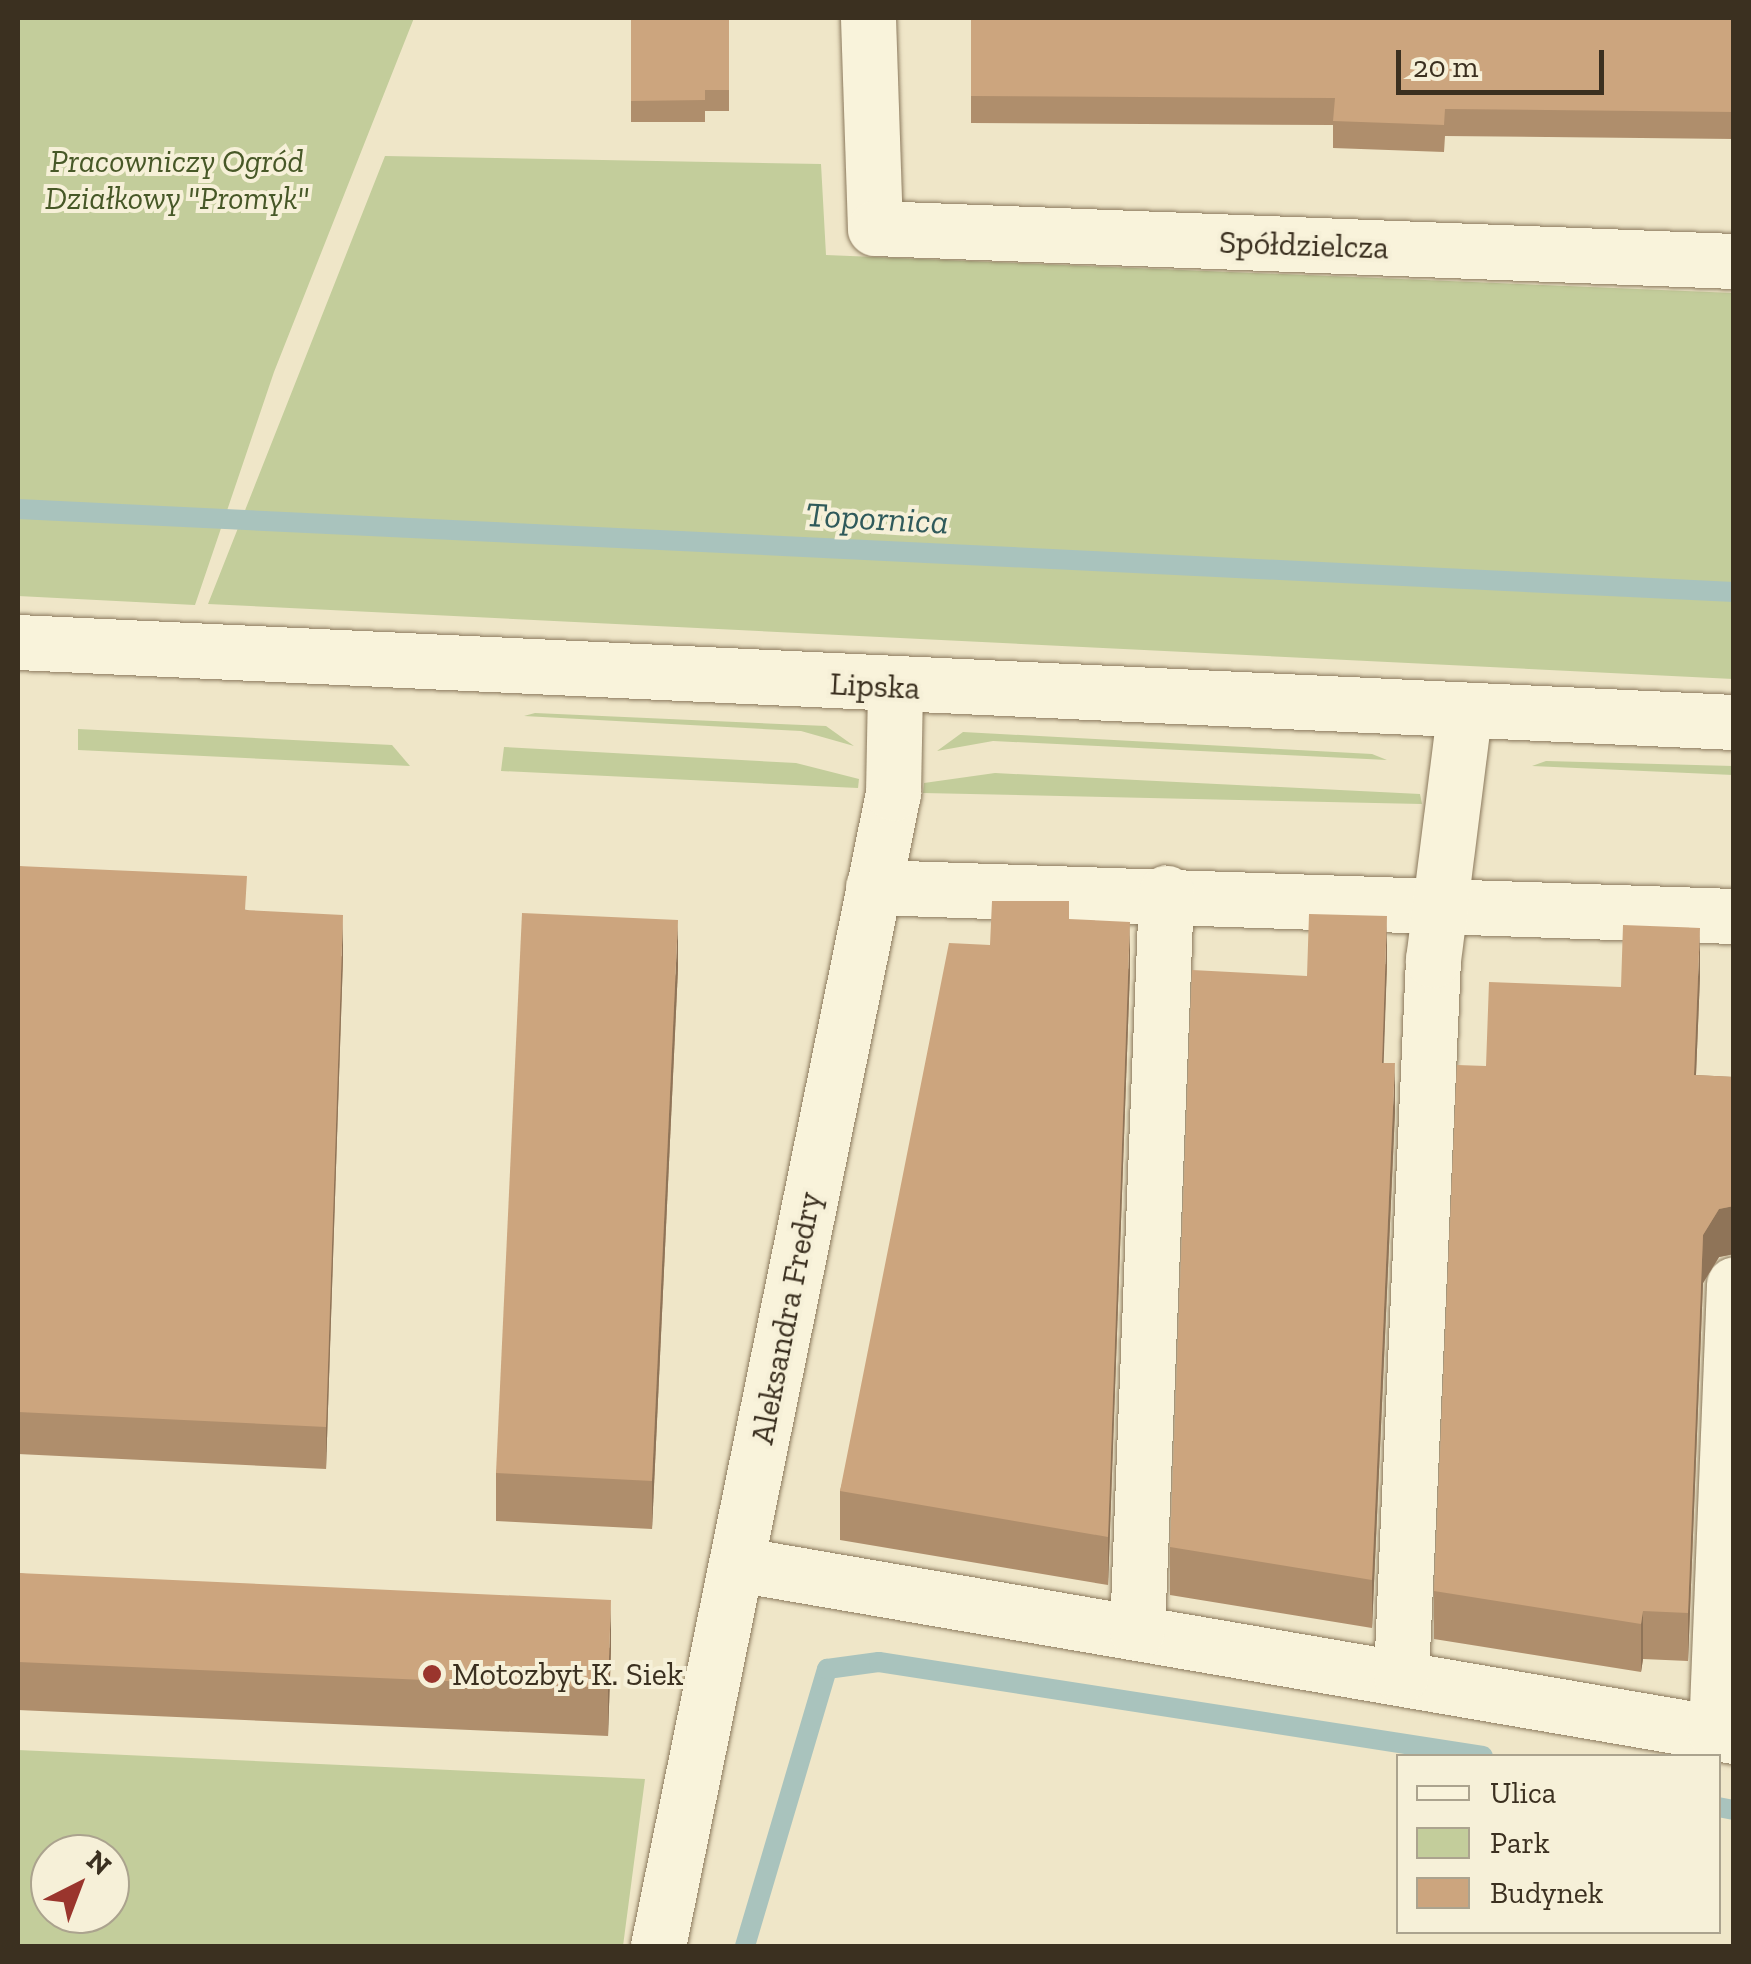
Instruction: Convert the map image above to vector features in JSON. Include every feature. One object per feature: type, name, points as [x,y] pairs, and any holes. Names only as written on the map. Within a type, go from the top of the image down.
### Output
[{"type":"street","name":"Spółdzielcza","points":[[868,18],[874,228],[1734,261]]},
{"type":"street","name":"Lipska","points":[[18,642],[1464,715],[1734,722]]},
{"type":"street","name":"Aleksandra Fredry","points":[[658,1946],[892,793],[895,686]]},
{"type":"street","points":[[1401,1676],[1441,907],[1464,715]]},
{"type":"street","points":[[874,888],[1166,893],[1734,916]]},
{"type":"street","points":[[1137,1631],[1166,893]]},
{"type":"street","points":[[737,1564],[1725,1734],[1734,1284]]},
{"type":"green space","name":"Pracowniczy Ogród Działkowy \"Promyk\"","points":[[18,18],[414,18],[274,372],[195,605],[18,596]]},
{"type":"green space","points":[[385,156],[821,164],[826,255],[1733,293],[1733,679],[208,604]]},
{"type":"green space","points":[[535,713],[826,726],[854,746],[801,731],[524,716]]},
{"type":"green space","points":[[78,729],[392,745],[410,766],[78,750]]},
{"type":"green space","points":[[963,732],[1372,754],[1387,760],[993,741],[937,751]]},
{"type":"green space","points":[[504,747],[796,763],[859,779],[858,788],[501,771]]},
{"type":"green space","points":[[1546,761],[1733,766],[1733,775],[1532,766]]},
{"type":"green space","points":[[995,773],[1420,794],[1422,804],[923,793],[924,783]]},
{"type":"green space","points":[[18,1750],[645,1779],[623,1946],[18,1946]]},
{"type":"building","points":[[631,18],[729,18],[729,90],[705,90],[705,100],[631,101]]},
{"type":"building","points":[[971,18],[1734,20],[1734,112],[1445,109],[1444,125],[1333,121],[1335,98],[971,96]]},
{"type":"building","points":[[18,866],[247,876],[245,910],[343,915],[326,1427],[18,1412]]},
{"type":"building","points":[[992,901],[1069,901],[1069,919],[1130,922],[1108,1537],[840,1491],[949,943],[990,945]]},
{"type":"building","points":[[522,913],[678,920],[652,1481],[496,1473]]},
{"type":"building","points":[[1309,914],[1387,916],[1382,1063],[1395,1063],[1372,1580],[1170,1547],[1192,970],[1307,976]]},
{"type":"building","points":[[1623,925],[1700,928],[1694,1075],[1734,1077],[1734,1206],[1719,1209],[1703,1235],[1688,1613],[1643,1611],[1641,1624],[1434,1591],[1457,1065],[1486,1066],[1489,982],[1621,987]]},
{"type":"building","points":[[18,1573],[611,1600],[608,1688],[18,1662]]},
{"type":"waterway","name":"Topornica","points":[[18,509],[1734,592]]},
{"type":"waterway","points":[[745,1946],[827,1669],[879,1662],[1470,1754]]},
{"type":"waterway","points":[[1721,1808],[1734,1810]]},
{"type":"place","name":"Motozbyt K. Siek","points":[[432,1674]]}]
